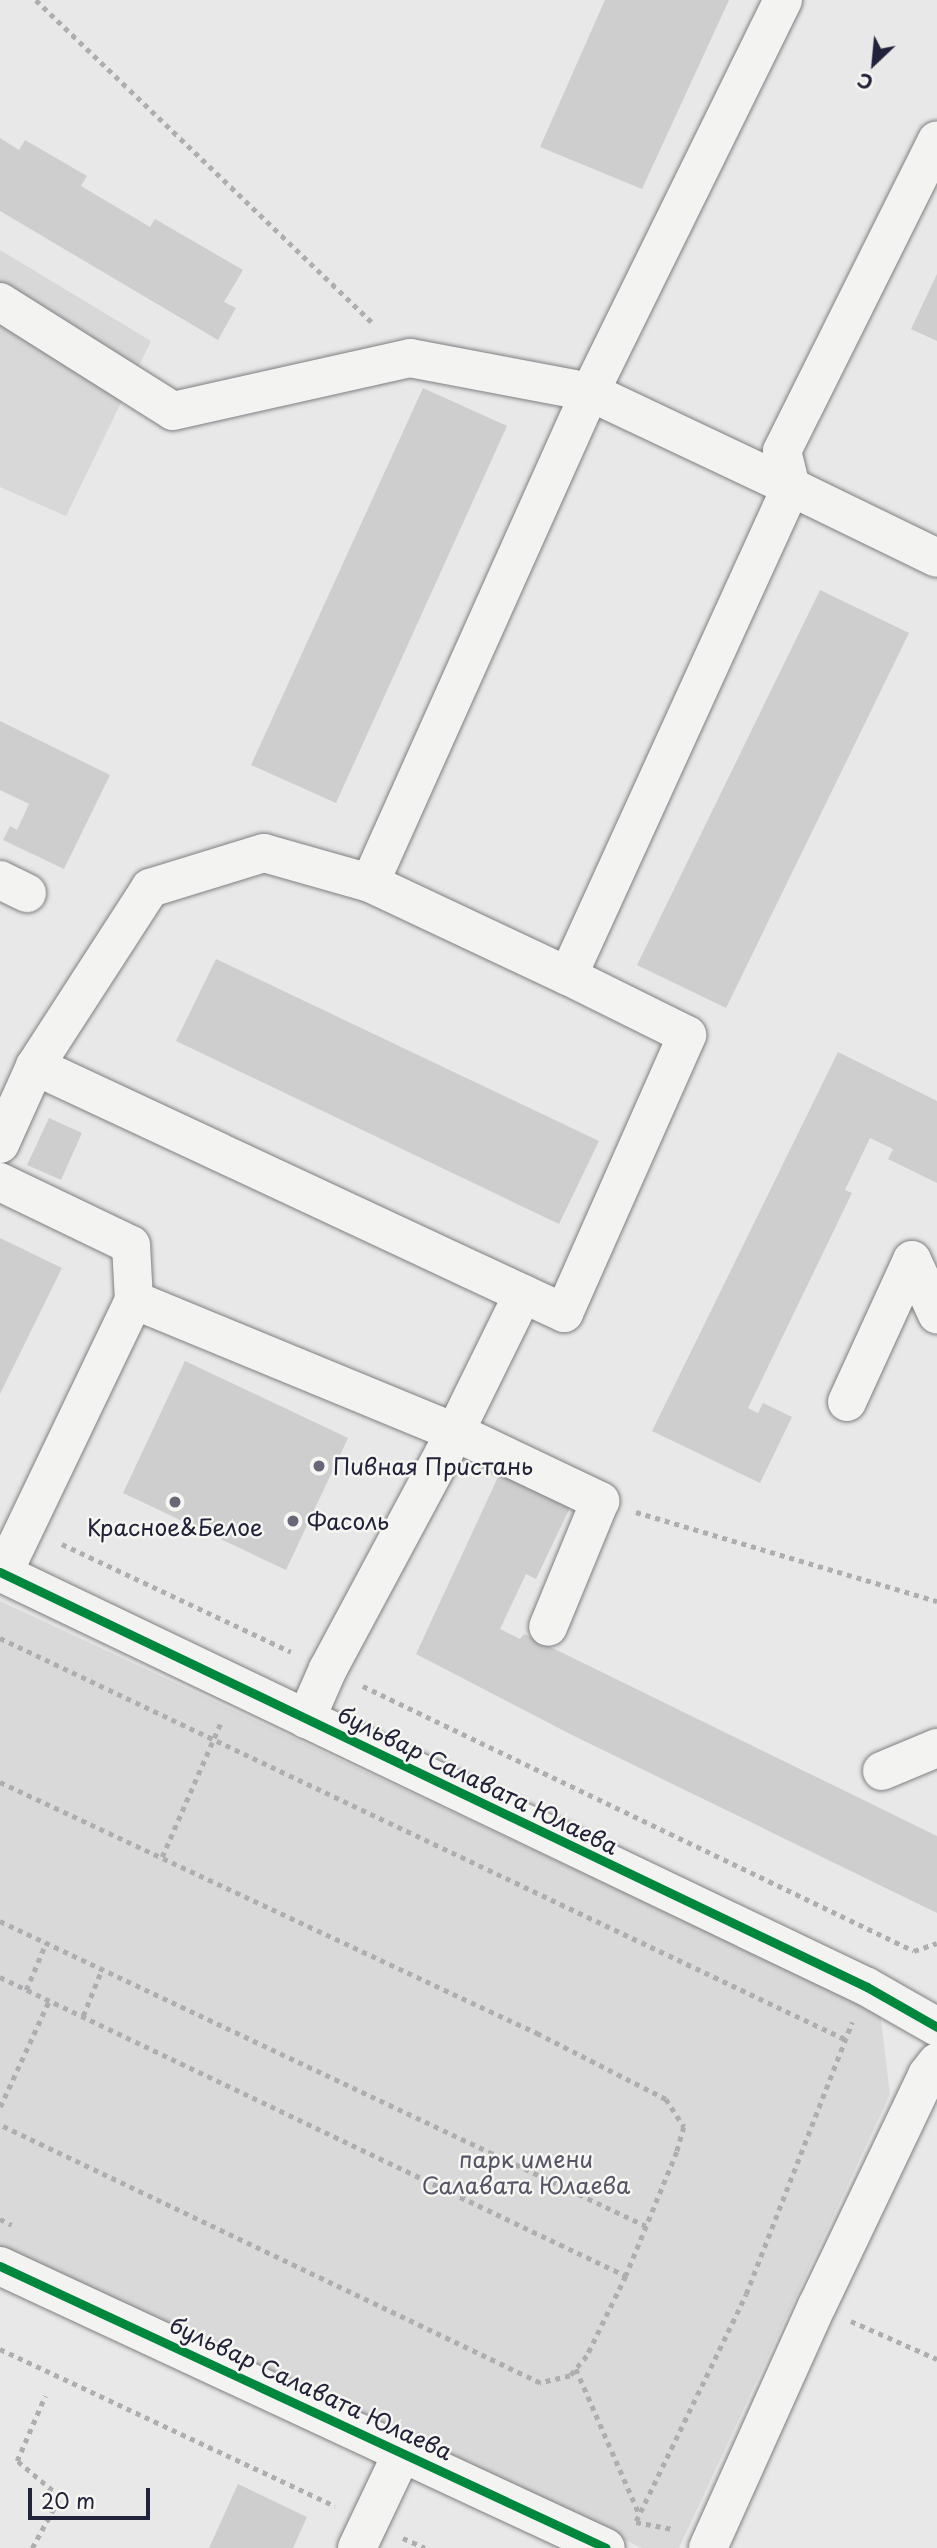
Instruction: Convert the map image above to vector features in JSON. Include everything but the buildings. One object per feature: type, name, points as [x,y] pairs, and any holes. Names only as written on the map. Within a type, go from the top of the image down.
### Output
[{"type":"street","points":[[370,883],[590,391],[783,0]]},
{"type":"street","points":[[568,976],[792,487],[782,451],[937,140]]},
{"type":"street","points":[[0,302],[173,411],[410,358],[590,391],[937,558]]},
{"type":"street","points":[[0,1144],[35,1066],[150,888],[264,853],[370,883],[687,1035],[565,1313],[35,1066]]},
{"type":"street","points":[[0,1182],[131,1245],[134,1300],[2,1573]]},
{"type":"street","points":[[847,1402],[912,1260],[937,1314]]},
{"type":"street","points":[[306,1719],[328,1669],[456,1432],[523,1294]]},
{"type":"street","points":[[134,1300],[456,1432],[600,1501],[548,1627]]},
{"type":"street","name":"бульвар Салавата Юлаева","points":[[2,1573],[867,1987],[937,2027]]},
{"type":"street","points":[[882,1771],[937,1748]]},
{"type":"street","points":[[708,2548],[817,2306],[927,2075],[937,2062]]},
{"type":"street","name":"бульвар Салавата Юлаева","points":[[0,2266],[606,2548]]},
{"type":"street","points":[[362,2535],[402,2451]]},
{"type":"path","points":[[36,0],[410,358]]},
{"type":"path","points":[[600,1501],[937,1601]]},
{"type":"path","points":[[24,1527],[328,1669],[914,1951],[937,1943]]},
{"type":"path","points":[[0,1639],[845,2039],[746,2294],[635,2522]]},
{"type":"path","points":[[162,1857],[236,1685]]},
{"type":"path","points":[[0,1782],[524,2027],[666,2099],[684,2127],[677,2152],[626,2276],[587,2356],[570,2376],[540,2382],[0,2125]]},
{"type":"path","points":[[0,1921],[646,2226]]},
{"type":"path","points":[[26,1990],[46,1943]]},
{"type":"path","points":[[83,2016],[102,1969]]},
{"type":"path","points":[[0,1977],[626,2276]]},
{"type":"path","points":[[0,2107],[49,2001]]},
{"type":"path","points":[[817,2306],[937,2359]]},
{"type":"path","points":[[0,2349],[362,2535],[425,2548]]},
{"type":"path","points":[[576,2369],[639,2514]]},
{"type":"path","points":[[32,2548],[60,2497],[17,2461],[45,2396]]},
{"type":"shaded area","points":[[0,250],[151,341],[66,516],[0,487]]},
{"type":"green space","name":"парк имени Салавата Юлаева","points":[[0,1601],[880,2012],[890,2094],[679,2548],[642,2548],[0,2248]]},
{"type":"cycle path","points":[[0,1572],[867,1987],[937,2027]]},
{"type":"cycle path","points":[[0,2266],[606,2548]]},
{"type":"place","name":"Пивная Пристань","points":[[319,1466]]},
{"type":"place","name":"Красное&Белое","points":[[175,1502]]},
{"type":"place","name":"Фасоль","points":[[293,1521]]}]
